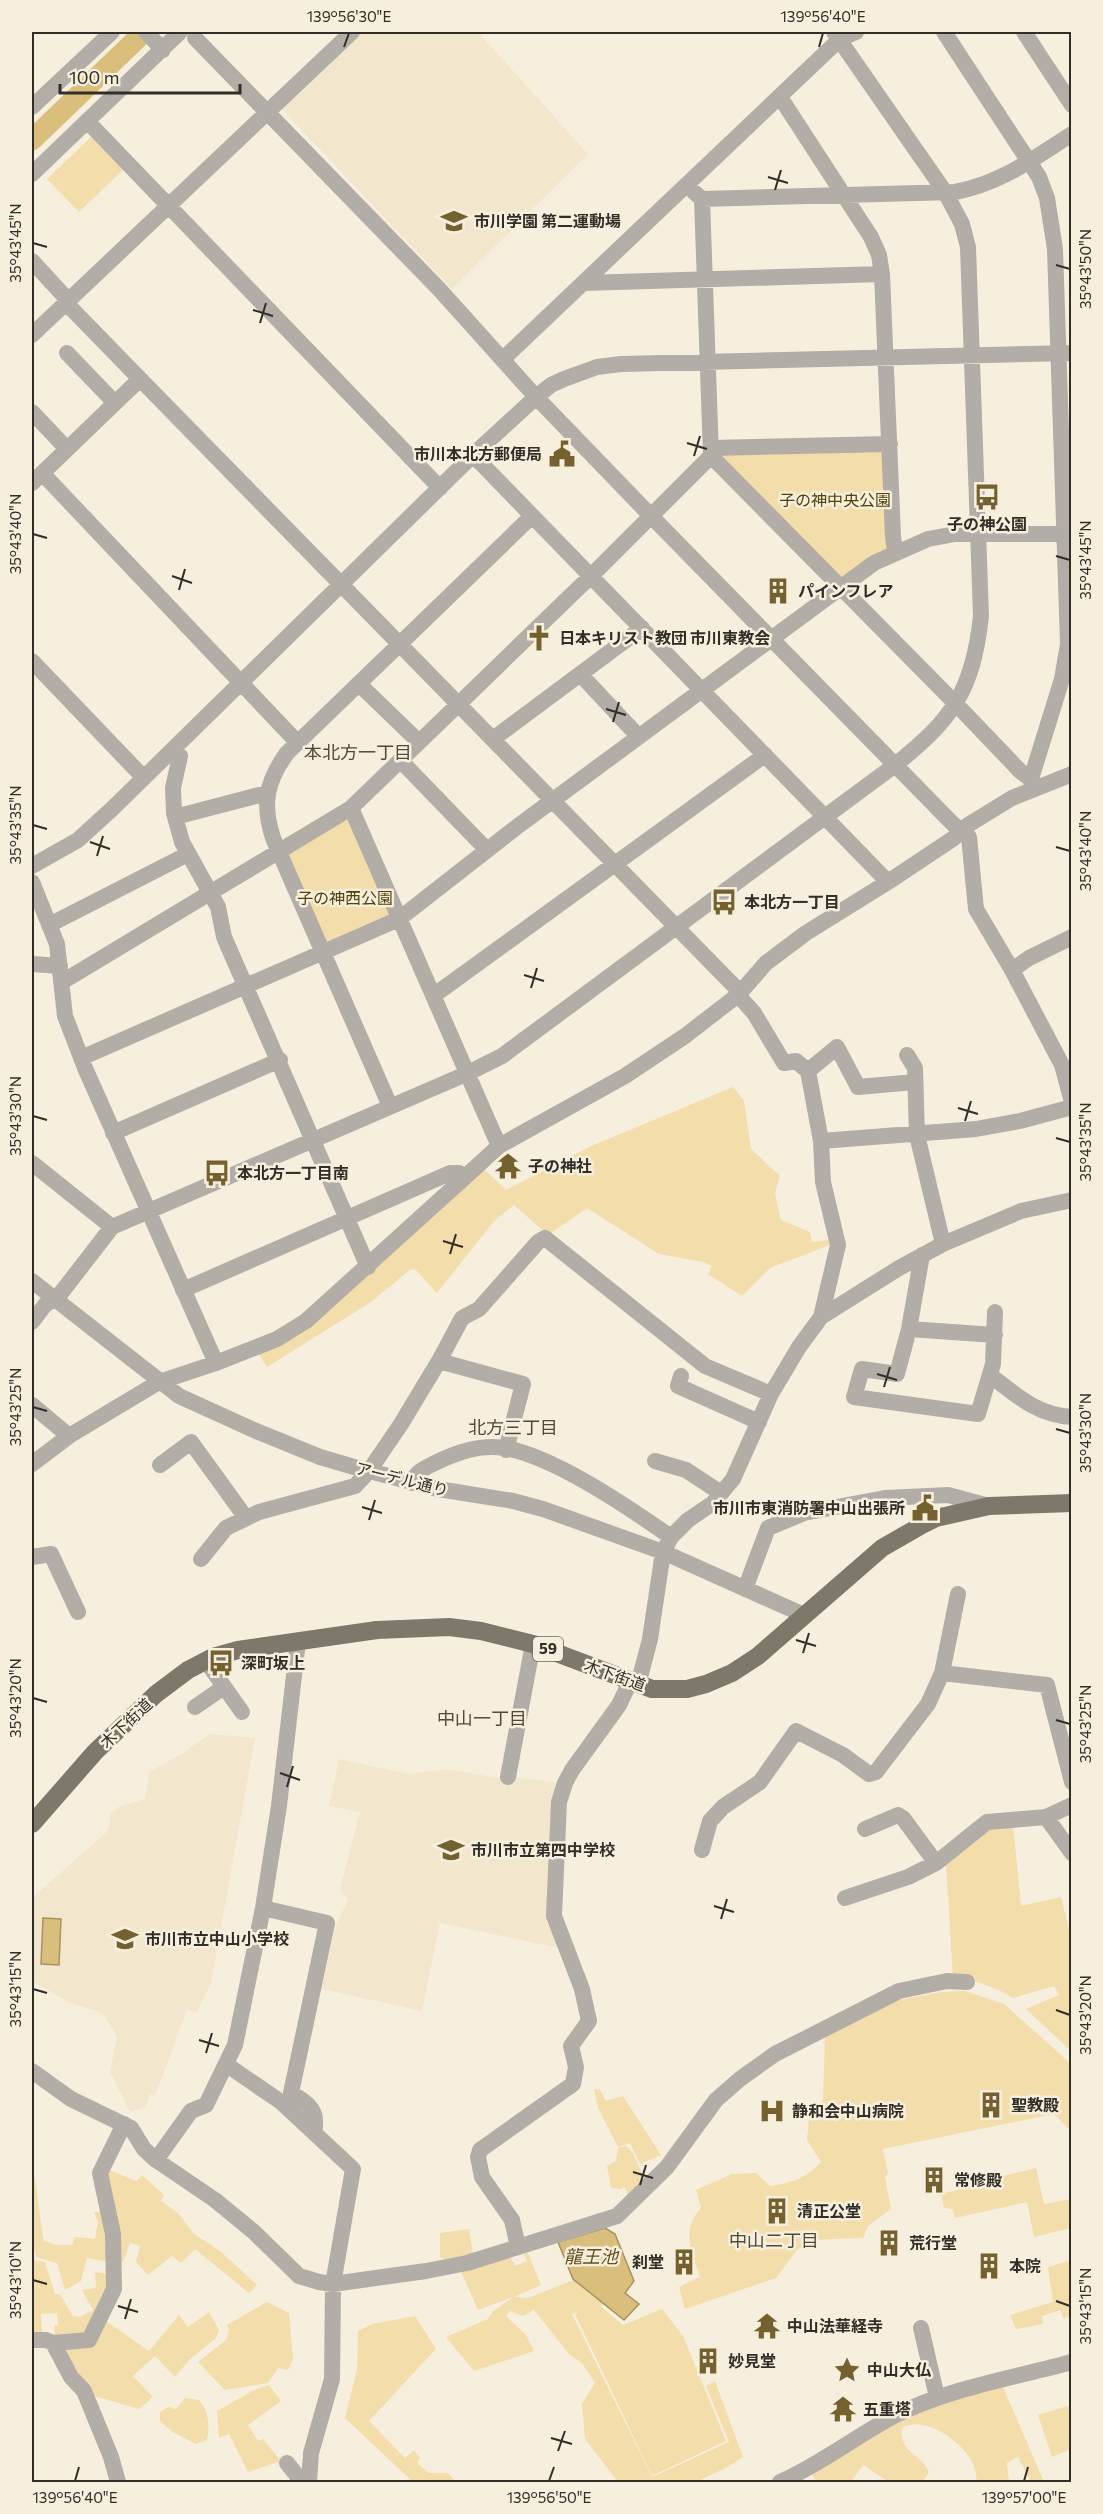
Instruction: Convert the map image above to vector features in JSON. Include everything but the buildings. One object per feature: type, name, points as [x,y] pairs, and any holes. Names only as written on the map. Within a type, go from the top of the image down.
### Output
[{"type":"main road","name":"木下街道","points":[[32,1824],[95,1752],[170,1682],[206,1660],[238,1650],[402,1627],[449,1626],[481,1631],[533,1644],[634,1684],[669,1690],[706,1684],[732,1673],[758,1656],[873,1555],[936,1518],[989,1506],[1071,1503]]},
{"type":"street","points":[[32,107],[112,32]]},
{"type":"street","points":[[146,32],[163,50]]},
{"type":"street","points":[[33,330],[66,303],[170,206],[352,32]]},
{"type":"street","points":[[503,359],[780,97],[837,35],[856,32]]},
{"type":"street","points":[[944,32],[1030,161],[1039,177],[1052,220],[1065,353],[1070,622],[1062,679],[1032,784]]},
{"type":"street","points":[[1024,32],[1071,105]]},
{"type":"street","points":[[32,174],[163,50],[188,35],[267,112],[439,289],[536,397],[651,516],[969,837],[976,909],[1012,970],[1062,1065],[1071,1102]]},
{"type":"street","points":[[32,1323],[45,1305],[61,1293],[112,1227],[466,1074],[502,1056],[896,765],[936,730],[956,704],[970,674],[981,616],[968,247],[962,224],[945,192],[837,35]]},
{"type":"street","points":[[780,97],[871,237],[879,255],[887,357],[893,536],[896,552]]},
{"type":"street","points":[[87,121],[440,488]]},
{"type":"street","points":[[687,185],[702,199],[945,192],[983,186],[1013,172],[1071,134]]},
{"type":"street","points":[[702,199],[711,452],[839,587],[1032,784]]},
{"type":"street","points":[[32,261],[66,298],[66,303],[677,926],[754,1013],[784,1063],[796,1061],[808,1071],[821,1141],[823,1182],[838,1245],[821,1317]]},
{"type":"street","points":[[584,284],[882,274]]},
{"type":"street","points":[[67,353],[115,402]]},
{"type":"street","points":[[32,866],[78,840],[174,750],[473,455],[551,385],[597,368],[621,364],[1065,353]]},
{"type":"street","points":[[140,379],[37,478],[297,743]]},
{"type":"street","points":[[32,412],[67,449]]},
{"type":"street","points":[[32,965],[61,974],[351,808],[591,576],[711,452],[890,444]]},
{"type":"street","points":[[473,455],[888,882]]},
{"type":"street","points":[[390,1106],[267,820],[267,793],[275,770],[297,743],[532,516]]},
{"type":"street","points":[[81,1058],[399,919],[553,800],[874,563],[928,539],[955,534],[1068,534]]},
{"type":"street","points":[[493,739],[642,628]]},
{"type":"street","points":[[32,661],[144,778]]},
{"type":"street","points":[[580,674],[639,737]]},
{"type":"street","points":[[359,684],[418,742]]},
{"type":"street","points":[[174,750],[180,756],[173,788],[175,817],[182,842],[218,907],[224,937],[280,1060],[368,1267]]},
{"type":"street","points":[[433,996],[765,755]]},
{"type":"street","points":[[400,760],[487,850]]},
{"type":"street","points":[[32,1464],[69,1436],[159,1382],[277,1339],[306,1321],[499,1146],[625,1076],[685,1036],[739,994],[766,963],[806,933],[888,882],[1032,784],[1071,774]]},
{"type":"street","points":[[175,817],[267,793]]},
{"type":"street","points":[[351,808],[499,1146]]},
{"type":"street","points":[[49,926],[188,854]]},
{"type":"street","points":[[32,882],[57,944],[65,1016],[81,1058],[216,1363]]},
{"type":"street","points":[[1012,970],[1029,958],[1071,937]]},
{"type":"street","points":[[808,1071],[837,1047],[858,1087],[915,1082]]},
{"type":"street","points":[[907,1055],[915,1068],[917,1135],[943,1244]]},
{"type":"street","points":[[113,1133],[280,1060]]},
{"type":"street","points":[[821,1141],[917,1135],[1009,1123],[1071,1107]]},
{"type":"street","points":[[32,1163],[112,1227]]},
{"type":"street","points":[[183,1290],[450,1173],[459,1173],[464,1178]]},
{"type":"street","points":[[518,2247],[512,2220],[482,2177],[478,2157],[480,2151],[495,2139],[573,2084],[576,2067],[571,2046],[588,2021],[582,1989],[554,1916],[559,1802],[572,1770],[634,1684],[650,1639],[663,1552],[671,1536],[688,1520],[713,1503],[733,1479],[771,1394],[804,1338],[821,1317],[943,1244],[1021,1211],[1071,1200]]},
{"type":"street","points":[[201,1559],[226,1528],[246,1518],[270,1509],[355,1486],[369,1471],[439,1361],[462,1318],[479,1309],[538,1242],[545,1238],[705,1366],[771,1394]]},
{"type":"street","points":[[922,1255],[909,1329],[897,1374],[862,1369],[854,1397],[978,1414],[990,1374],[995,1335],[995,1312]]},
{"type":"street","name":"アーデル通り","points":[[32,1281],[179,1396],[256,1431],[320,1457],[369,1471],[438,1489],[513,1501],[543,1509],[663,1552],[804,1615]]},
{"type":"street","points":[[909,1329],[995,1335]]},
{"type":"street","points":[[439,1361],[523,1384],[506,1450]]},
{"type":"street","points":[[990,1374],[1032,1408],[1056,1416],[1071,1417]]},
{"type":"street","points":[[681,1376],[678,1386],[759,1422]]},
{"type":"street","points":[[32,1405],[69,1436]]},
{"type":"street","points":[[160,1465],[190,1442],[246,1518]]},
{"type":"street","points":[[412,1482],[416,1473],[459,1451],[493,1447],[530,1455],[617,1499],[671,1536]]},
{"type":"street","points":[[655,1461],[686,1470],[722,1493]]},
{"type":"street","points":[[745,1589],[768,1528],[804,1513],[885,1498],[948,1496],[989,1506]]},
{"type":"street","points":[[32,1557],[51,1554],[78,1612]]},
{"type":"street","points":[[702,1850],[710,1821],[723,1807],[760,1782],[796,1731],[843,1755],[869,1774],[876,1772],[928,1704],[942,1673],[958,1594]]},
{"type":"street","points":[[156,2160],[191,2111],[206,2105],[235,2045],[263,1908],[282,1783],[298,1641]]},
{"type":"street","points":[[508,1777],[533,1644]]},
{"type":"street","points":[[206,1660],[242,1712]]},
{"type":"street","points":[[942,1673],[1047,1685],[1071,1782]]},
{"type":"street","points":[[195,1707],[224,1687]]},
{"type":"street","points":[[845,1898],[908,1877],[936,1863],[987,1822],[1046,1817],[1071,1805]]},
{"type":"street","points":[[865,1829],[898,1815],[903,1818],[936,1863]]},
{"type":"street","points":[[1046,1817],[1071,1853]]},
{"type":"street","points":[[263,1908],[327,1923],[291,2093],[310,2105],[316,2113],[314,2133]]},
{"type":"street","points":[[32,2071],[71,2099],[131,2128],[144,2149],[156,2160],[246,2226],[299,2276],[333,2284],[467,2263],[617,2216],[667,2168],[716,2100],[775,2054],[899,1991],[946,1981],[967,1982]]},
{"type":"street","points":[[227,2065],[281,2102],[353,2169],[333,2284],[333,2373],[311,2452],[309,2482]]},
{"type":"street","points":[[32,2340],[46,2340],[54,2343],[89,2340],[114,2289],[113,2234],[100,2173],[124,2124]]},
{"type":"street","points":[[921,2328],[938,2397]]},
{"type":"street","points":[[54,2343],[71,2377],[89,2400],[118,2482]]},
{"type":"street","points":[[780,2482],[812,2468],[894,2416],[938,2397],[1071,2362]]},
{"type":"street","points":[[287,2463],[302,2482]]},
{"type":"shaded area","name":"市川学園 第二運動場","points":[[361,32],[478,32],[588,154],[452,289],[281,108]]},
{"type":"shaded area","name":"市川市立中山小学校","points":[[211,1734],[255,1738],[211,1983],[196,2013],[187,2010],[155,2096],[150,2094],[146,2107],[130,2112],[110,2072],[117,2036],[102,2013],[70,2003],[32,1981],[32,1898],[109,1830],[111,1813],[120,1806],[145,1799],[149,1772],[189,1750]]},
{"type":"shaded area","name":"市川市立第四中学校","points":[[339,1759],[409,1774],[446,1769],[510,1780],[515,1777],[559,1783],[555,1794],[564,1949],[440,1923],[422,2011],[322,1989],[334,1931],[348,1899],[340,1889],[360,1812],[329,1806]]},
{"type":"green space","points":[[91,137],[123,170],[79,212],[47,179]]},
{"type":"green space","name":"子の神中央公園","points":[[878,449],[883,454],[890,547],[841,580],[717,454]]},
{"type":"green space","name":"子の神西公園","points":[[343,820],[351,821],[395,917],[328,946],[288,857],[291,849]]},
{"type":"green space","points":[[733,1087],[744,1101],[751,1149],[780,1176],[775,1194],[781,1220],[810,1232],[812,1242],[829,1240],[832,1244],[770,1268],[742,1296],[708,1274],[712,1266],[703,1262],[659,1254],[587,1208],[548,1235],[514,1205],[494,1221],[437,1293],[416,1270],[411,1269],[371,1302],[267,1367],[259,1354],[483,1168],[506,1190],[589,1147]]},
{"type":"green space","points":[[1013,1824],[1021,1906],[1061,1897],[1071,1938],[1071,2051],[1026,2009],[1059,1995],[1054,1986],[1013,1998],[984,1984],[953,1978],[946,1862],[988,1826]]},
{"type":"green space","points":[[965,1991],[1004,2004],[1071,2064],[1071,2131],[1054,2114],[883,2149],[891,2209],[868,2226],[863,2238],[811,2240],[797,2250],[776,2278],[685,2309],[679,2287],[700,2277],[691,2250],[689,2233],[701,2208],[696,2190],[732,2174],[756,2173],[770,2186],[785,2183],[804,2176],[821,2162],[807,2140],[809,2119],[823,2100],[825,2035],[889,2002],[941,1992]]},
{"type":"green space","points":[[594,2089],[600,2090],[606,2101],[623,2096],[661,2155],[640,2164],[630,2143],[618,2147],[598,2108]]},
{"type":"green space","points":[[626,2146],[633,2153],[646,2182],[630,2199],[624,2186],[622,2189],[611,2188],[607,2166],[616,2161],[618,2148]]},
{"type":"green space","points":[[32,2164],[44,2241],[57,2245],[72,2245],[75,2237],[95,2239],[98,2222],[94,2212],[103,2212],[110,2262],[87,2258],[81,2281],[65,2290],[57,2263],[36,2257],[32,2240]]},
{"type":"green space","points":[[1036,2168],[1044,2204],[1071,2199],[1071,2228],[1034,2237],[1027,2202],[955,2218],[952,2209],[944,2208],[941,2194],[985,2183],[985,2180]]},
{"type":"green space","points":[[107,2169],[136,2181],[142,2175],[164,2195],[161,2201],[178,2213],[194,2234],[220,2251],[257,2285],[249,2293],[195,2249],[181,2263],[172,2256],[148,2275],[136,2262],[140,2246],[130,2243],[123,2262],[119,2260]]},
{"type":"green space","points":[[469,2229],[473,2254],[445,2259],[440,2257],[440,2233]]},
{"type":"green space","points":[[528,2253],[541,2285],[514,2297],[528,2298],[591,2273],[613,2299],[600,2306],[623,2325],[662,2309],[683,2336],[726,2441],[652,2476],[575,2314],[580,2311],[572,2314],[652,2477],[729,2442],[706,2386],[715,2381],[743,2457],[696,2482],[618,2482],[585,2439],[582,2404],[595,2383],[582,2363],[570,2355],[534,2310],[523,2316],[510,2311],[506,2316],[526,2335],[534,2351],[474,2371],[446,2337],[488,2319],[492,2312],[513,2297],[478,2310],[460,2269],[509,2254],[515,2266],[527,2261],[524,2254]]},
{"type":"green space","points":[[32,2260],[45,2262],[55,2294],[60,2294],[73,2316],[80,2317],[93,2310],[82,2290],[96,2288],[95,2272],[108,2274],[110,2288],[85,2336],[55,2336],[54,2325],[58,2325],[57,2313],[41,2314],[42,2335],[33,2336]]},
{"type":"green space","points":[[1071,2260],[1071,2317],[1063,2318],[1061,2310],[1042,2316],[1043,2324],[1016,2329],[1010,2315],[1053,2302],[1048,2267]]},
{"type":"green space","points":[[267,2302],[289,2313],[293,2359],[288,2370],[278,2368],[268,2383],[225,2390],[198,2362],[226,2340],[229,2330],[227,2325]]},
{"type":"green space","points":[[209,2312],[219,2330],[216,2338],[190,2359],[175,2377],[155,2356],[133,2376],[153,2397],[139,2409],[94,2396],[61,2346],[92,2343],[103,2319],[149,2351],[179,2315],[188,2327]]},
{"type":"green space","points":[[415,2316],[436,2349],[369,2421],[405,2458],[414,2450],[420,2458],[417,2463],[429,2473],[448,2473],[456,2482],[413,2482],[345,2418],[357,2370],[358,2331],[372,2324]]},
{"type":"green space","points":[[269,2385],[281,2401],[248,2425],[258,2441],[263,2439],[281,2461],[248,2472],[229,2434],[219,2438],[217,2411],[254,2390]]},
{"type":"green space","points":[[1003,2387],[1044,2482],[1031,2482],[1018,2457],[1007,2463],[1009,2482],[977,2482],[974,2466],[961,2448],[943,2433],[922,2425],[902,2428],[902,2436],[907,2448],[926,2466],[929,2472],[923,2482],[889,2482],[863,2465],[851,2482],[817,2482],[812,2475],[877,2432],[941,2402]]},
{"type":"green space","points":[[185,2398],[199,2400],[205,2409],[208,2424],[207,2440],[196,2444],[171,2431],[160,2421],[160,2412],[168,2407],[176,2409]]},
{"type":"green space","points":[[1071,2405],[1071,2449],[1052,2457],[1038,2415]]},
{"type":"water","points":[[43,1918],[61,1919],[59,1965],[41,1964]]},
{"type":"water","name":"龍王池","points":[[605,2228],[615,2234],[634,2281],[625,2293],[639,2304],[624,2320],[573,2279],[558,2242]]},
{"type":"waterway","points":[[32,140],[144,32]]},
{"type":"place","name":"市川学園 第二運動場","points":[[454,221]]},
{"type":"place","name":"市川本北方郵便局","points":[[562,454]]},
{"type":"place","name":"子の神公園","points":[[987,497]]},
{"type":"place","name":"パインフレア","points":[[778,591]]},
{"type":"place","name":"日本キリスト教団 市川東教会","points":[[539,638]]},
{"type":"place","name":"本北方一丁目","points":[[724,902]]},
{"type":"place","name":"子の神社","points":[[508,1166]]},
{"type":"place","name":"本北方一丁目南","points":[[217,1173]]},
{"type":"place","name":"市川市東消防署中山出張所","points":[[925,1508]]},
{"type":"place","name":"深町坂上","points":[[221,1663]]},
{"type":"place","name":"市川市立第四中学校","points":[[451,1850]]},
{"type":"place","name":"市川市立中山小学校","points":[[125,1939]]},
{"type":"place","name":"聖教殿","points":[[991,2105]]},
{"type":"place","name":"静和会中山病院","points":[[772,2111]]},
{"type":"place","name":"常修殿","points":[[934,2180]]},
{"type":"place","name":"清正公堂","points":[[777,2211]]},
{"type":"place","name":"荒行堂","points":[[889,2243]]},
{"type":"place","name":"刹堂","points":[[684,2262]]},
{"type":"place","name":"本院","points":[[989,2266]]},
{"type":"place","name":"中山法華経寺","points":[[767,2326]]},
{"type":"place","name":"妙見堂","points":[[708,2361]]},
{"type":"place","name":"中山大仏","points":[[847,2370]]},
{"type":"place","name":"五重塔","points":[[843,2409]]},
{"type":"district","name":"本北方一丁目","points":[[358,753]]},
{"type":"district","name":"北方三丁目","points":[[513,1428]]},
{"type":"district","name":"中山一丁目","points":[[482,1719]]},
{"type":"district","name":"中山二丁目","points":[[774,2241]]}]
